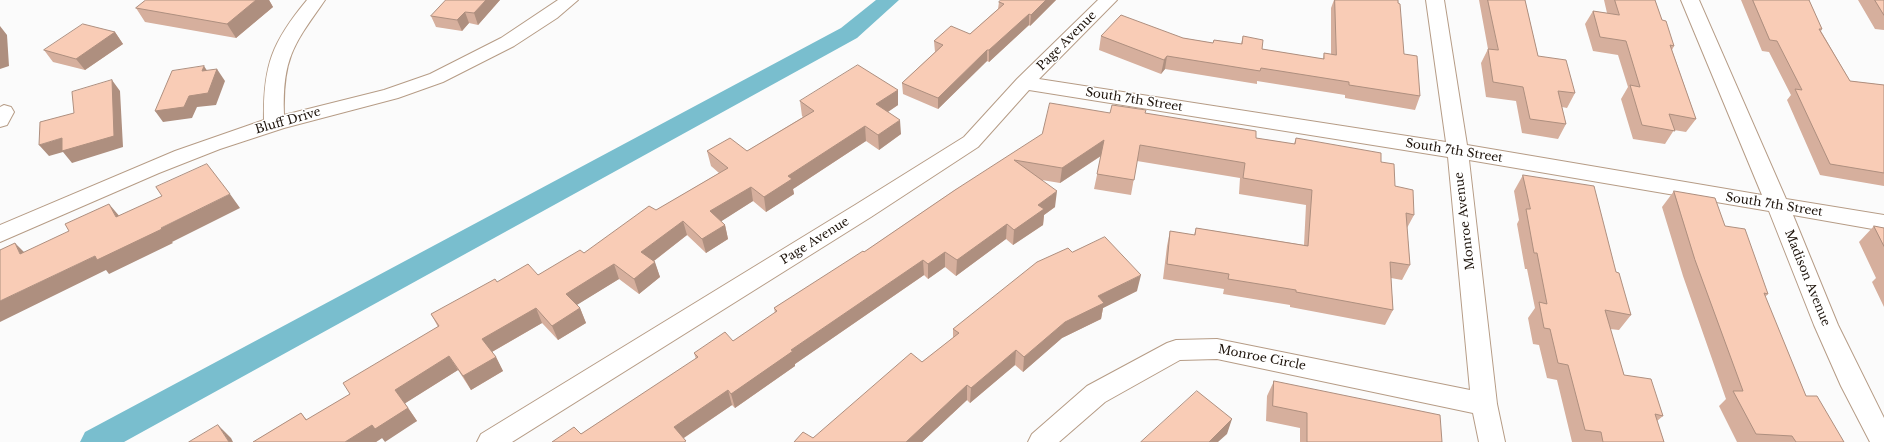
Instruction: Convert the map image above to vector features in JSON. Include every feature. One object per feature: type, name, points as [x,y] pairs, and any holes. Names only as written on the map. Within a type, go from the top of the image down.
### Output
[{"type":"street","points":[[274,124],[274,86],[279,61],[290,37],[305,12],[316,0]]},
{"type":"street","name":"Bluff Drive","points":[[0,233],[219,142],[274,124],[392,94],[439,76],[501,46],[569,0]]},
{"type":"street","name":"Page Avenue","points":[[490,442],[863,211],[971,142],[1024,83],[1108,0]]},
{"type":"street","name":"Monroe Avenue","points":[[1435,0],[1458,151],[1484,404],[1492,442]]},
{"type":"street","name":"Madison Avenue","points":[[1690,0],[1778,206],[1826,325],[1854,386],[1883,442]]},
{"type":"street","name":"South 7th Street","points":[[1024,83],[1458,151],[1884,223]]},
{"type":"street","name":"Monroe Circle","points":[[1042,442],[1096,394],[1176,350],[1217,348],[1484,404]]},
{"type":"building","points":[[146,0],[256,0],[227,24],[136,8]]},
{"type":"building","points":[[446,0],[486,0],[474,13],[465,12],[457,20],[431,16]]},
{"type":"building","points":[[1001,0],[1046,0],[1031,15],[1029,14],[989,50],[987,50],[938,98],[902,83],[943,45],[934,41],[951,26],[970,34],[1004,4],[999,2]]},
{"type":"building","points":[[1335,0],[1398,0],[1398,3],[1400,4],[1404,54],[1417,56],[1420,96],[1349,85],[1349,82],[1261,68],[1260,71],[1167,56],[1164,60],[1101,36],[1121,15],[1183,38],[1213,43],[1214,40],[1242,44],[1243,36],[1263,40],[1262,49],[1324,59],[1324,53],[1336,55]]},
{"type":"building","points":[[1488,0],[1525,0],[1538,56],[1566,60],[1575,93],[1558,91],[1566,124],[1530,119],[1523,87],[1493,82],[1488,49],[1498,50]]},
{"type":"building","points":[[1615,0],[1655,0],[1662,20],[1666,21],[1674,46],[1670,45],[1696,119],[1669,114],[1675,131],[1642,125],[1630,85],[1640,87],[1626,41],[1600,37],[1593,11],[1619,15]]},
{"type":"building","points":[[1753,0],[1809,0],[1822,29],[1819,29],[1850,81],[1884,85],[1884,173],[1830,164],[1795,89],[1802,90],[1777,41],[1770,40]]},
{"type":"building","points":[[1875,0],[1884,0],[1884,15]]},
{"type":"building","points":[[83,24],[115,32],[76,59],[44,50]]},
{"type":"building","points":[[858,65],[898,90],[876,104],[900,120],[878,135],[865,126],[788,176],[792,179],[764,197],[751,187],[710,211],[725,225],[702,239],[683,221],[641,252],[655,262],[634,279],[614,264],[566,294],[580,308],[552,326],[536,308],[482,339],[496,357],[463,376],[449,356],[395,390],[408,408],[375,429],[372,425],[345,442],[253,442],[301,413],[306,420],[350,394],[343,383],[439,326],[431,314],[495,279],[497,282],[528,264],[538,275],[580,250],[584,253],[649,206],[656,210],[728,168],[707,151],[730,138],[747,151],[814,111],[800,101]]},
{"type":"building","points":[[204,66],[202,71],[217,69],[208,93],[189,96],[184,107],[155,111],[172,71]]},
{"type":"building","points":[[112,80],[114,136],[62,151],[62,138],[39,145],[40,122],[74,113],[72,92]]},
{"type":"building","points":[[1050,103],[1110,113],[1112,105],[1146,110],[1145,113],[1256,131],[1256,138],[1295,144],[1296,138],[1381,153],[1381,162],[1394,164],[1395,186],[1413,190],[1414,215],[1406,213],[1410,265],[1390,262],[1393,310],[1296,292],[1296,290],[1228,279],[1229,274],[1167,264],[1170,231],[1195,235],[1196,228],[1308,246],[1312,190],[1243,178],[1245,163],[1140,145],[1134,180],[1097,174],[1104,140],[1062,168],[1014,160],[1057,191],[1038,205],[1044,209],[1014,230],[1007,224],[957,260],[945,252],[928,264],[923,260],[791,350],[793,351],[731,394],[728,390],[674,427],[686,441],[552,442],[574,427],[581,434],[698,357],[694,353],[725,332],[733,341],[777,311],[774,308],[863,251],[864,252],[955,190],[1042,134]]},
{"type":"building","points":[[207,164],[230,194],[97,260],[95,256],[0,301],[0,250],[15,243],[20,254],[69,231],[65,224],[109,204],[116,217],[162,196],[156,187]]},
{"type":"building","points":[[1523,175],[1594,186],[1616,272],[1619,273],[1631,315],[1605,310],[1624,375],[1651,379],[1663,416],[1655,414],[1664,442],[1603,442],[1601,432],[1585,430],[1568,365],[1558,363],[1550,329],[1544,328],[1539,302],[1547,304],[1537,253],[1534,253],[1526,209],[1530,209]]},
{"type":"building","points":[[1674,191],[1715,198],[1725,226],[1745,229],[1768,294],[1764,293],[1806,396],[1817,396],[1844,442],[1796,442],[1792,436],[1756,434],[1733,391],[1743,391],[1695,260]]},
{"type":"building","points":[[1874,226],[1884,228],[1884,246]]},
{"type":"building","points":[[1105,237],[1141,275],[1098,296],[1104,303],[1065,322],[1024,357],[1016,350],[971,388],[967,385],[906,442],[794,442],[803,432],[813,438],[911,353],[922,362],[959,333],[953,329],[1037,262],[1068,248],[1072,252]]},
{"type":"building","points":[[1274,381],[1440,415],[1442,442],[1307,442],[1307,413],[1273,406]]},
{"type":"building","points":[[1197,391],[1232,419],[1209,442],[1141,442]]},
{"type":"building","points":[[218,425],[229,442],[189,442]]},
{"type":"waterway","points":[[96,442],[849,33],[889,0]]}]
